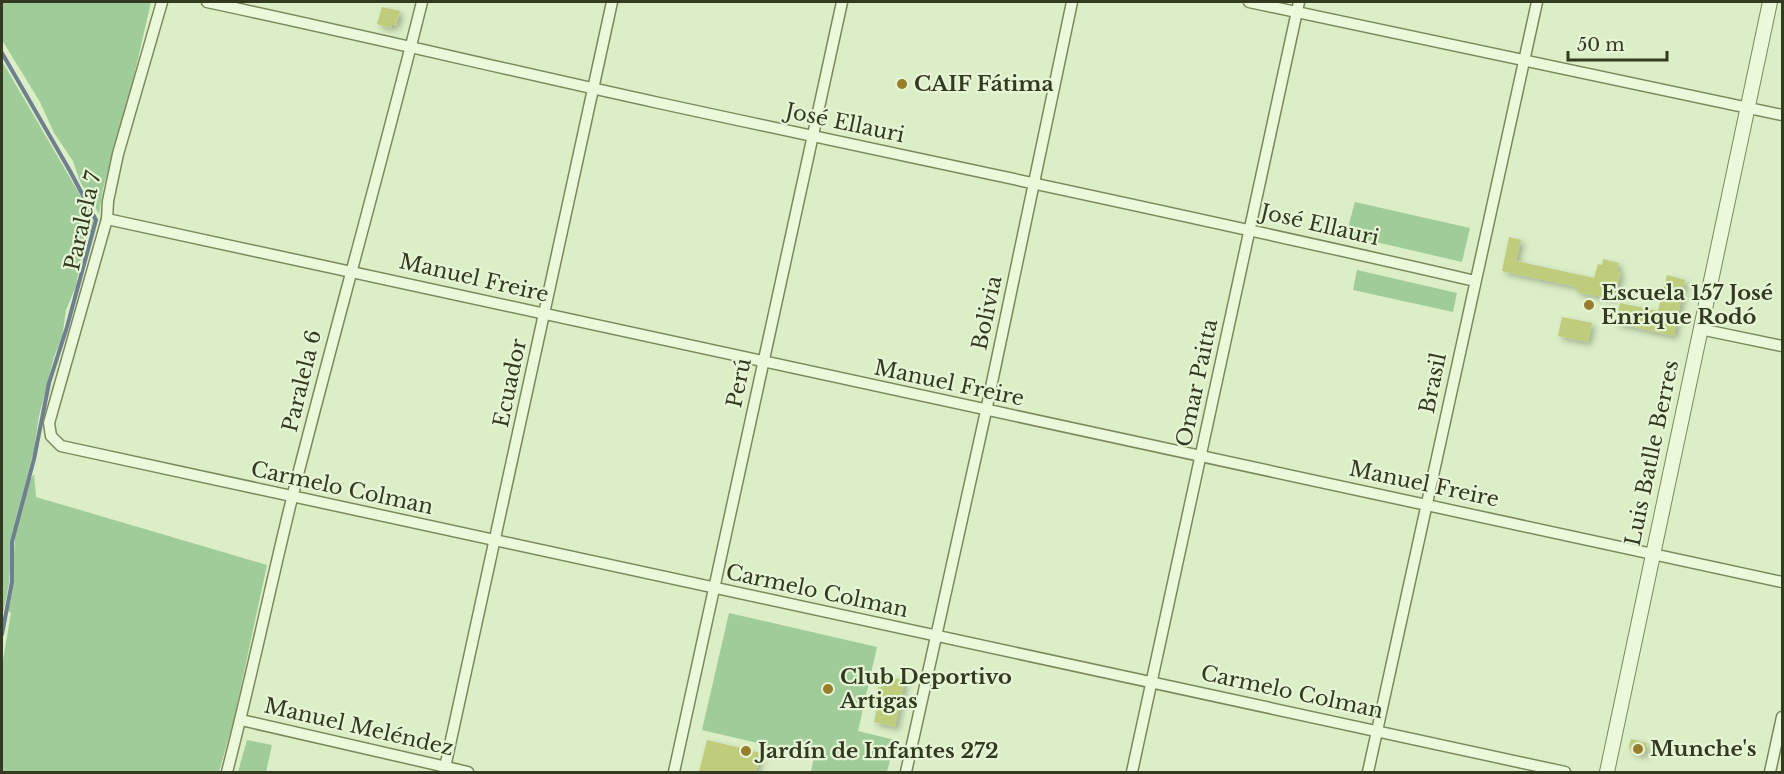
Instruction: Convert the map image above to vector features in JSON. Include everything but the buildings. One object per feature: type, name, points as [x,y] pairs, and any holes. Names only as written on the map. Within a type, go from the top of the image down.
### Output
[{"type":"street","name":"Paralela 7","points":[[61,446],[51,436],[49,423],[107,219],[108,201],[118,154],[162,2]]},
{"type":"street","name":"José Ellauri","points":[[207,2],[411,46],[594,89],[1250,229],[1475,281]]},
{"type":"street","name":"Paralela 6","points":[[226,772],[241,720],[292,498],[422,2]]},
{"type":"street","name":"Ecuador","points":[[445,770],[612,2]]},
{"type":"street","name":"Perú","points":[[674,772],[842,2]]},
{"type":"street","name":"Bolivia","points":[[906,772],[986,411],[1072,2]]},
{"type":"street","points":[[1249,2],[1298,7],[1524,61],[1782,115]]},
{"type":"street","name":"Brasil","points":[[1368,772],[1537,2]]},
{"type":"street","name":"Luis Batlle Berres","points":[[1606,772],[1770,2]]},
{"type":"street","name":"Omar Paitta","points":[[1132,772],[1298,7]]},
{"type":"street","name":"Manuel Freire","points":[[107,219],[1782,582]]},
{"type":"street","points":[[1700,329],[1782,346]]},
{"type":"street","name":"Carmelo Colman","points":[[61,446],[292,498],[1565,772]]},
{"type":"street","points":[[1770,772],[1782,717]]},
{"type":"street","name":"Manuel Meléndez","points":[[241,720],[445,770],[468,772]]},
{"type":"green space","points":[[2,2],[151,2],[132,85],[103,189],[99,214],[80,181],[73,161],[54,133],[40,102],[2,40]]},
{"type":"green space","points":[[2,61],[94,219],[91,231],[83,245],[76,286],[66,310],[62,337],[54,357],[39,416],[34,449],[12,538],[9,584],[2,618]]},
{"type":"green space","points":[[1355,202],[1470,228],[1462,262],[1346,235]]},
{"type":"green space","points":[[1357,270],[1457,293],[1453,312],[1353,290]]},
{"type":"green space","points":[[34,474],[36,497],[267,565],[234,719],[219,772],[2,772],[2,666],[11,613],[8,611],[12,593],[15,537],[29,481]]},
{"type":"green space","points":[[729,613],[877,647],[858,731],[895,740],[887,772],[811,772],[814,756],[702,730]]},
{"type":"green space","points":[[247,740],[272,745],[266,772],[238,772]]},
{"type":"waterway","points":[[2,53],[96,220],[49,383],[34,459],[12,542],[12,582],[2,634]]},
{"type":"place","name":"CAIF Fátima","points":[[902,84]]},
{"type":"place","name":"Escuela 157 José Enrique Rodó","points":[[1589,305]]},
{"type":"place","name":"Club Deportivo Artigas","points":[[828,689]]},
{"type":"place","name":"Munche's","points":[[1638,749]]},
{"type":"place","name":"Jardín de Infantes 272","points":[[746,751]]}]
